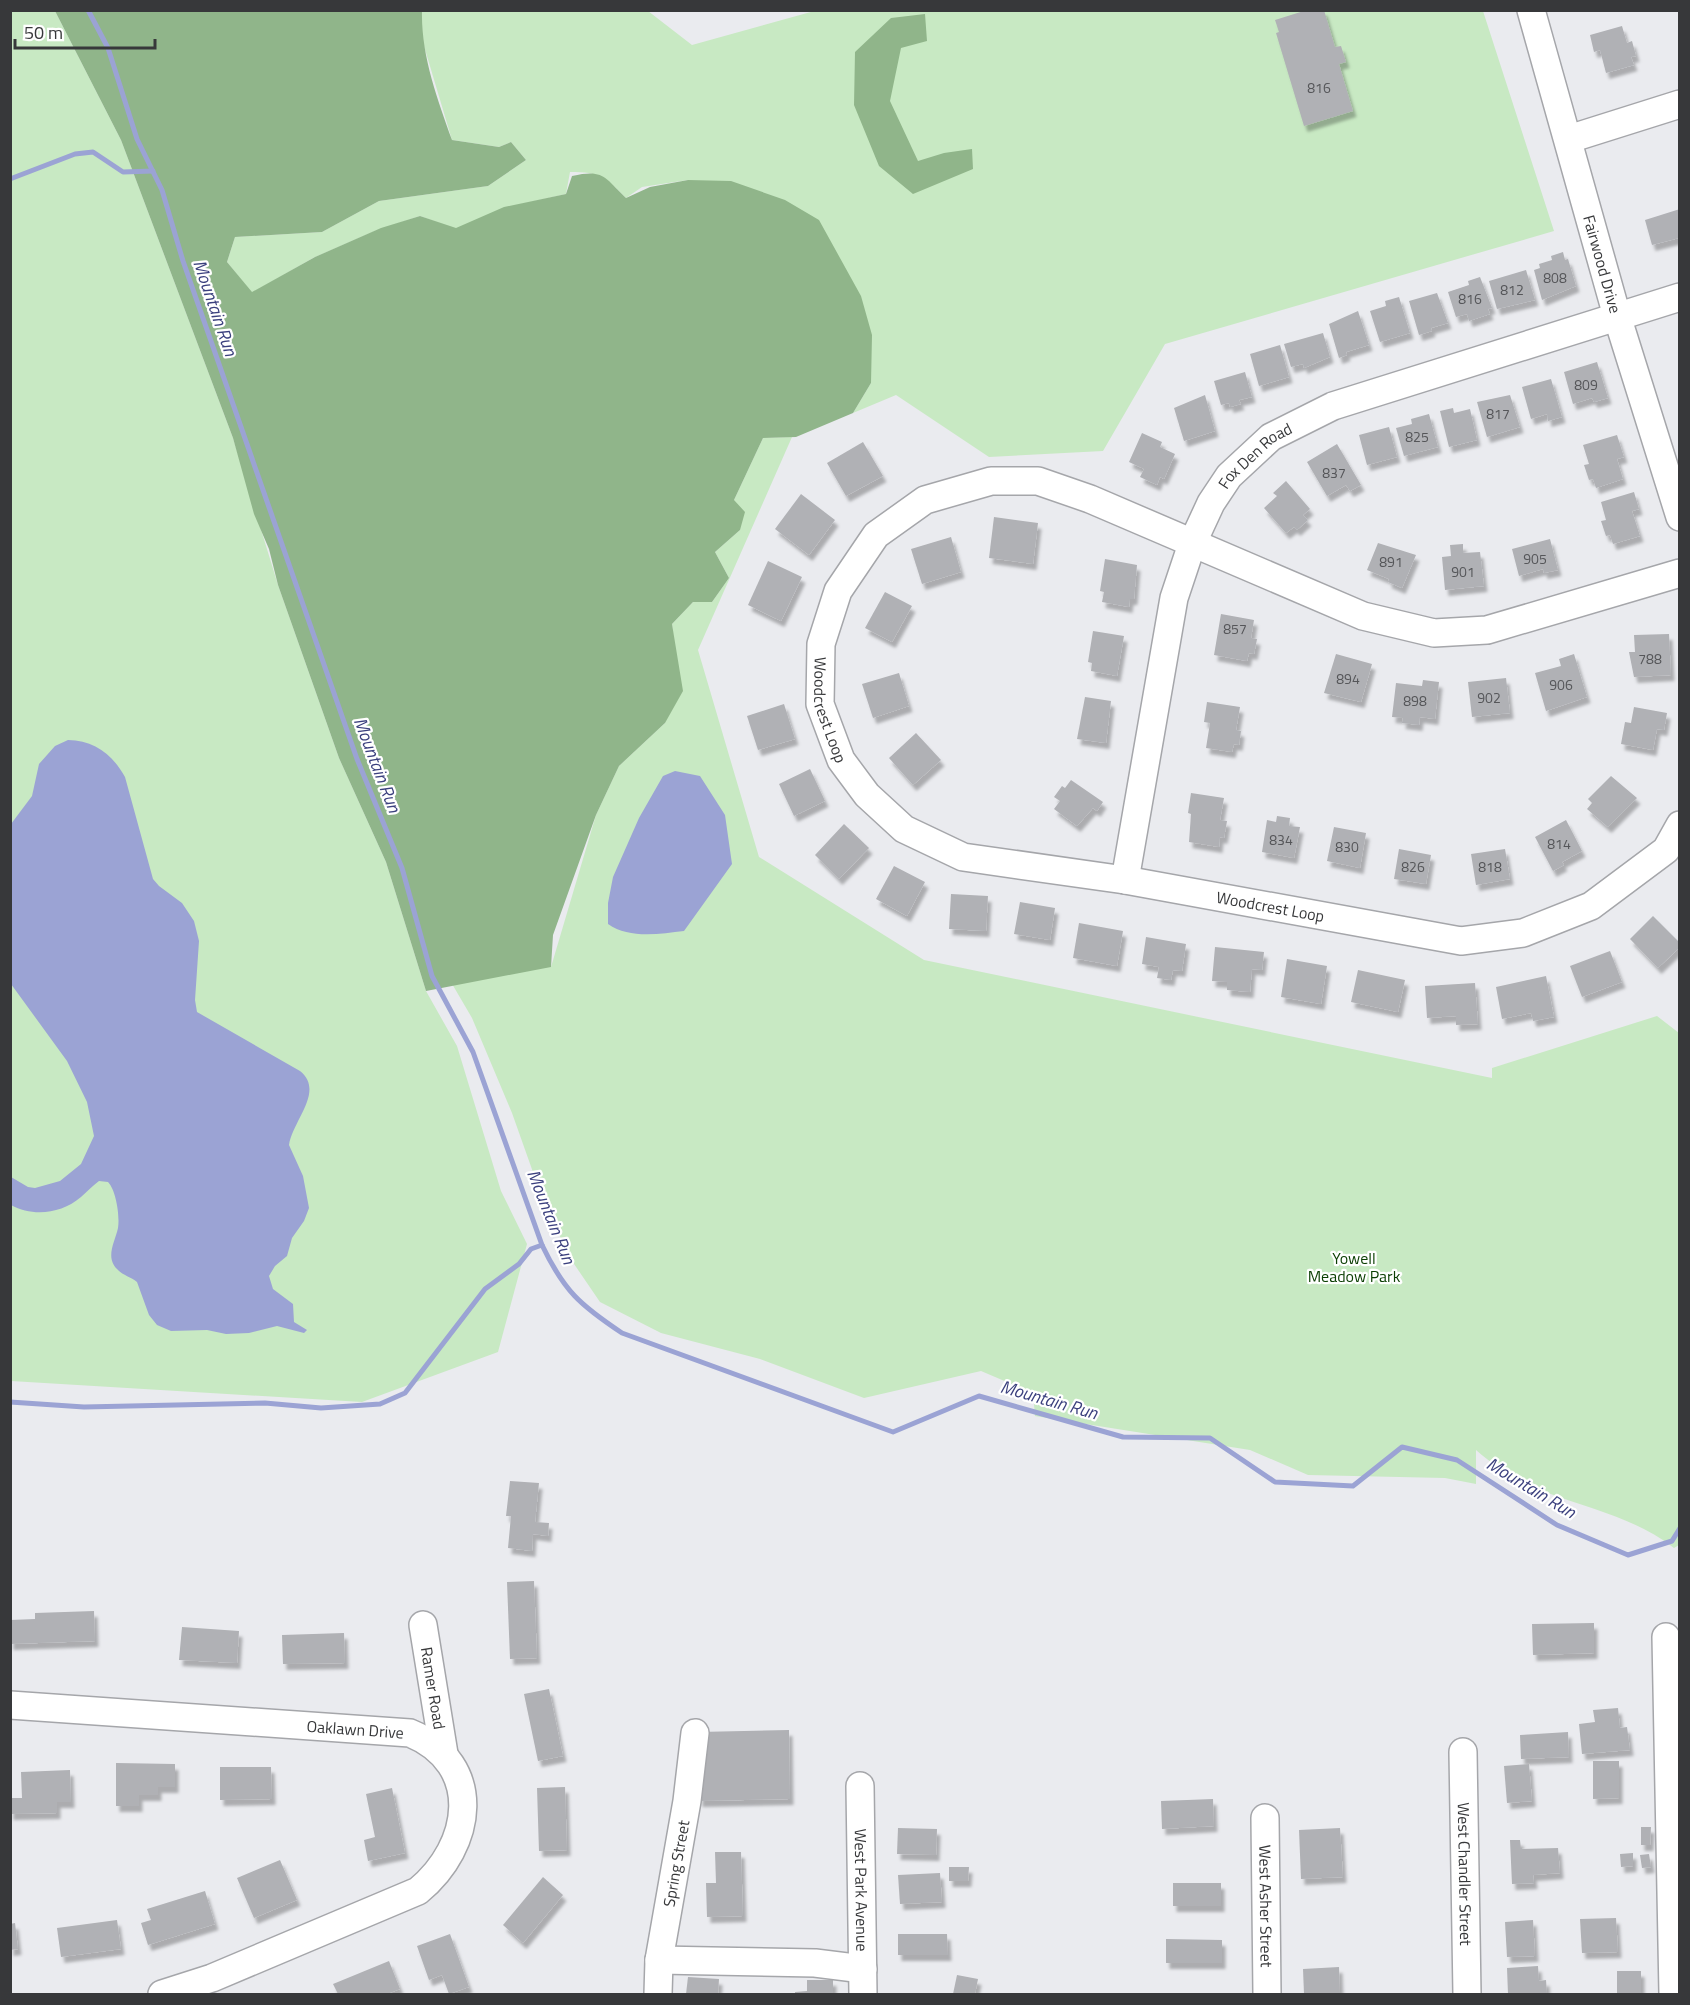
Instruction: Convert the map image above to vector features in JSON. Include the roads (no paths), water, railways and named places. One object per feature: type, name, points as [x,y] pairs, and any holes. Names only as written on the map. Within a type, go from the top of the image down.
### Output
[{"type":"street","name":"Fairwood Drive","points":[[1531,10],[1617,316],[1680,517]]},
{"type":"street","points":[[1569,139],[1680,104]]},
{"type":"street","name":"Fox Den Road","points":[[1125,880],[1174,598],[1192,544],[1211,503],[1229,476],[1271,437],[1333,406],[1680,297]]},
{"type":"street","name":"Woodcrest Loop","points":[[1680,573],[1487,630],[1434,633],[1364,616],[1090,499],[1038,481],[991,481],[926,500],[876,535],[838,591],[821,644],[820,704],[842,760],[867,795],[904,830],[963,857],[1125,880],[1461,940],[1523,933],[1591,906],[1673,856],[1680,825]]},
{"type":"street","name":"Ramer Road","points":[[423,1625],[444,1754]]},
{"type":"street","points":[[1666,1637],[1675,1867],[1673,1995]]},
{"type":"street","name":"Oaklawn Drive","points":[[10,1705],[410,1733],[426,1740],[444,1754],[455,1769],[461,1786],[461,1823],[456,1843],[447,1862],[434,1878],[403,1899],[212,1978],[162,1995]]},
{"type":"street","name":"Spring Street","points":[[658,1995],[658,1960],[687,1801],[695,1733]]},
{"type":"street","name":"West Chandler Street","points":[[1463,1752],[1467,1995]]},
{"type":"street","name":"West Park Avenue","points":[[860,1786],[863,1982]]},
{"type":"street","name":"West Asher Street","points":[[1265,1818],[1267,1995]]},
{"type":"street","points":[[658,1960],[815,1963],[863,1982]]},
{"type":"water","points":[[68,740],[86,743],[102,750],[120,769],[125,777],[153,879],[182,903],[194,921],[199,941],[195,1000],[197,1012],[300,1071],[307,1079],[309,1097],[289,1145],[303,1176],[309,1208],[304,1221],[292,1238],[287,1256],[275,1266],[269,1276],[273,1289],[293,1304],[294,1322],[307,1330],[304,1333],[277,1326],[249,1333],[226,1334],[207,1330],[171,1331],[157,1325],[149,1315],[137,1282],[119,1271],[113,1264],[111,1254],[118,1228],[118,1217],[115,1197],[108,1182],[99,1181],[73,1203],[56,1210],[28,1211],[11,1205],[11,1177],[28,1187],[35,1188],[60,1181],[81,1164],[94,1136],[87,1102],[67,1061],[11,984],[11,824],[32,796],[39,764],[55,746]]},
{"type":"water","points":[[675,771],[700,776],[725,815],[732,864],[684,931],[635,934],[616,929],[608,924],[608,903],[613,877],[639,818],[663,776]]},
{"type":"waterway","name":"Mountain Run","points":[[88,10],[108,48],[137,139],[162,190],[183,261],[357,759],[402,868],[432,976],[473,1052],[542,1245],[558,1274],[574,1296],[622,1333],[893,1432],[979,1396],[1123,1437],[1210,1438],[1275,1482],[1353,1486],[1402,1447],[1457,1460],[1557,1525],[1628,1555],[1672,1541],[1680,1528]]},
{"type":"waterway","points":[[10,179],[75,154],[93,152],[123,172],[153,171]]},
{"type":"waterway","points":[[10,1402],[84,1407],[265,1403],[321,1408],[380,1404],[405,1393],[485,1289],[519,1264],[531,1249],[542,1245]]},
{"type":"park label","name":"Yowell Meadow Park","points":[[1354,1267]]}]
